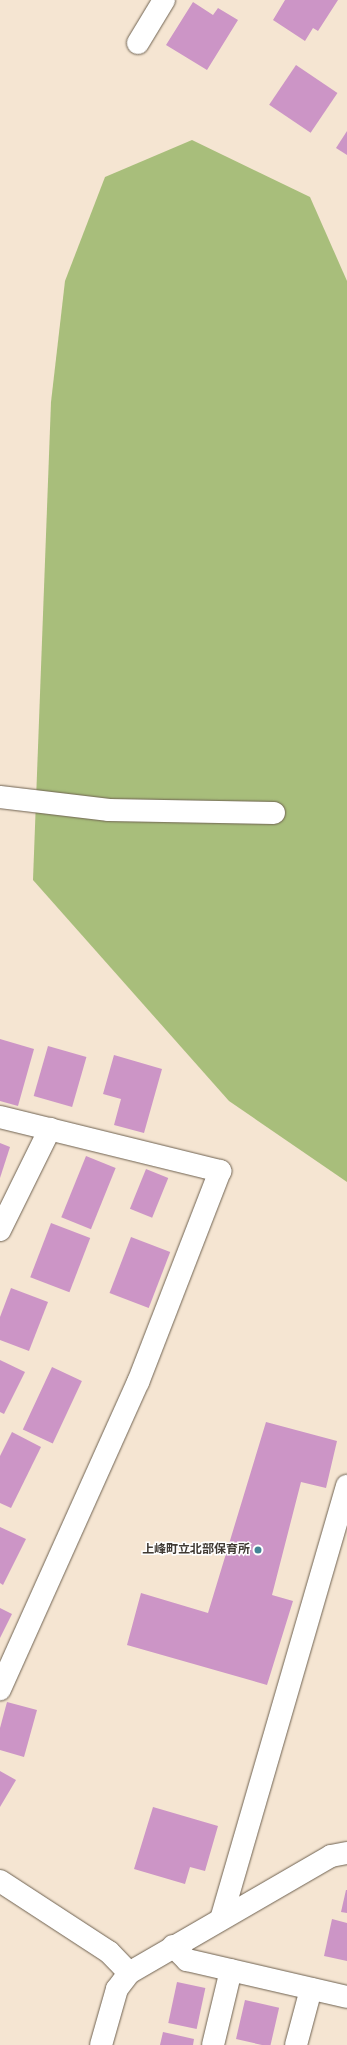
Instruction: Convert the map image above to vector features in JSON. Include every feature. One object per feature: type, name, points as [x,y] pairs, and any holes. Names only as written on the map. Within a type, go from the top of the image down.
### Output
[{"type":"street","points":[[138,43],[164,0]]},
{"type":"street","points":[[0,797],[110,810],[274,813]]},
{"type":"street","points":[[0,1117],[220,1171],[138,1382],[0,1689]]},
{"type":"street","points":[[0,1230],[50,1129]]},
{"type":"street","points":[[222,1916],[347,1486]]},
{"type":"street","points":[[101,2045],[117,1989],[129,1973],[222,1916],[331,1856],[347,1853]]},
{"type":"street","points":[[0,1881],[109,1952],[129,1973]]},
{"type":"street","points":[[173,1946],[187,1960],[347,1997]]},
{"type":"street","points":[[213,2045],[231,1970]]},
{"type":"street","points":[[296,2045],[311,1989]]},
{"type":"green space","points":[[192,140],[310,197],[347,281],[347,1182],[229,1101],[33,880],[51,402],[65,281],[105,177]]},
{"type":"building","points":[[285,0],[338,0],[318,31],[313,28],[305,41],[273,20]]},
{"type":"building","points":[[193,2],[213,15],[218,8],[238,20],[207,70],[166,45]]},
{"type":"building","points":[[296,65],[337,93],[311,133],[269,105]]},
{"type":"building","points":[[347,131],[347,155],[336,148]]},
{"type":"building","points":[[0,1039],[34,1049],[18,1106],[0,1101]]},
{"type":"building","points":[[48,1046],[86,1057],[72,1107],[34,1096]]},
{"type":"building","points":[[114,1055],[162,1069],[144,1133],[114,1125],[121,1099],[103,1094]]},
{"type":"building","points":[[0,1143],[10,1147],[0,1178]]},
{"type":"building","points":[[86,1156],[116,1168],[91,1229],[61,1217]]},
{"type":"building","points":[[146,1169],[168,1178],[152,1218],[130,1209]]},
{"type":"building","points":[[51,1223],[90,1238],[69,1292],[30,1277]]},
{"type":"building","points":[[131,1237],[170,1252],[149,1308],[109,1293]]},
{"type":"building","points":[[11,1288],[48,1302],[29,1351],[0,1340],[0,1317]]},
{"type":"building","points":[[0,1360],[25,1372],[4,1414],[0,1412]]},
{"type":"building","points":[[52,1367],[82,1381],[53,1443],[23,1430]]},
{"type":"building","points":[[266,1422],[337,1441],[326,1488],[301,1482],[272,1595],[293,1601],[267,1685],[127,1645],[141,1593],[208,1613]]},
{"type":"building","points":[[12,1432],[41,1447],[11,1508],[0,1503],[0,1456]]},
{"type":"building","points":[[0,1527],[26,1539],[3,1585],[0,1583]]},
{"type":"building","points":[[0,1608],[12,1614],[0,1638]]},
{"type":"building","points":[[7,1702],[37,1710],[24,1757],[0,1750],[0,1728]]},
{"type":"building","points":[[0,1771],[16,1780],[0,1807]]},
{"type":"building","points":[[153,1807],[218,1826],[205,1871],[190,1867],[185,1884],[134,1869]]},
{"type":"building","points":[[347,1890],[347,1913],[341,1912]]},
{"type":"building","points":[[332,1919],[347,1923],[347,1961],[324,1956]]},
{"type":"building","points":[[177,1982],[205,1988],[197,2029],[168,2023]]},
{"type":"building","points":[[245,2000],[279,2008],[271,2045],[262,2045],[236,2039]]},
{"type":"building","points":[[163,2032],[194,2039],[193,2045],[160,2045]]},
{"type":"place","name":"上峰町立北部保育所","points":[[258,1550]]}]
